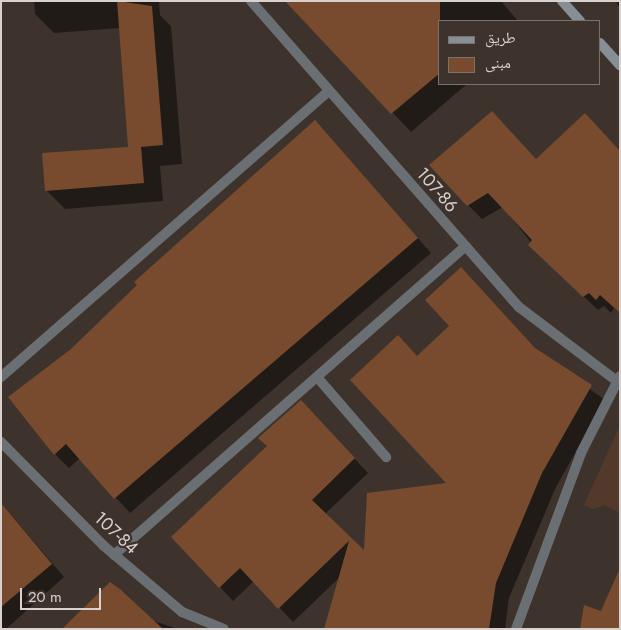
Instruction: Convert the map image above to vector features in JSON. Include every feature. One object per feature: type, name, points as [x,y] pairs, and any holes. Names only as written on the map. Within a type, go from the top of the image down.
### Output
[{"type":"main road","points":[[562,1],[579,20]]},
{"type":"main road","points":[[601,44],[620,65]]},
{"type":"street","name":"107-86","points":[[251,1],[519,307],[618,378]]},
{"type":"street","points":[[1,377],[329,91]]},
{"type":"street","points":[[114,555],[466,246]]},
{"type":"street","points":[[317,377],[386,457]]},
{"type":"street","points":[[516,629],[581,453],[618,378]]},
{"type":"street","name":"107-84","points":[[1,442],[114,555],[182,612],[224,629]]},
{"type":"shaded area","points":[[620,425],[620,513],[605,505],[593,509],[584,505]]},
{"type":"building","points":[[117,1],[152,6],[163,145],[141,147],[144,183],[45,191],[42,153],[128,147]]},
{"type":"building","points":[[285,1],[440,1],[438,75],[391,114]]},
{"type":"building","points":[[492,111],[536,159],[585,113],[620,151],[620,313],[600,295],[596,300],[589,293],[583,297],[528,245],[532,240],[488,193],[467,206],[429,165]]},
{"type":"building","points":[[315,120],[418,238],[114,499],[66,444],[54,455],[8,397],[71,349],[137,285],[134,282]]},
{"type":"building","points":[[461,267],[535,348],[592,385],[542,473],[496,583],[489,629],[324,629],[349,541],[278,609],[240,568],[219,588],[171,537],[267,446],[258,438],[301,400],[355,458],[312,500],[364,550],[367,493],[446,483],[350,380],[398,335],[417,356],[449,326],[425,300]]},
{"type":"building","points":[[1,503],[52,564],[1,607]]},
{"type":"building","points":[[620,568],[620,629],[580,629],[584,605],[601,611]]},
{"type":"building","points":[[110,582],[121,590],[163,629],[62,629]]}]
